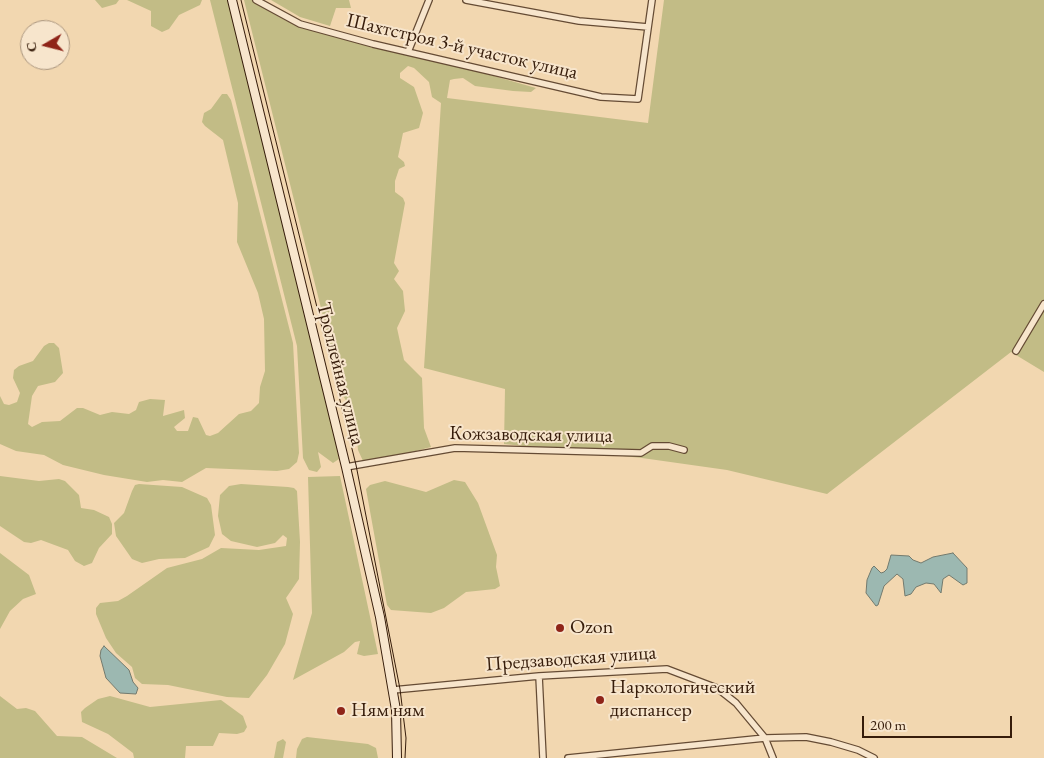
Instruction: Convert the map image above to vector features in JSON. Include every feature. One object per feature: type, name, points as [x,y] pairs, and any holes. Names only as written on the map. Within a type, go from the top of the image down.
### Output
[{"type":"street","name":"Троллейная улица","points":[[232,0],[346,467],[381,625],[393,690],[397,732],[397,758]]},
{"type":"street","name":"Шахтстроя 3-й участок улица","points":[[256,0],[300,24],[408,52],[601,97],[638,99],[648,27]]},
{"type":"street","points":[[408,52],[428,0]]},
{"type":"street","points":[[466,0],[579,21],[648,27],[652,0]]},
{"type":"street","points":[[1016,351],[1044,304]]},
{"type":"street","name":"Кожзаводская улица","points":[[346,467],[455,448],[641,453],[652,446],[669,446],[684,450]]},
{"type":"street","name":"Предзаводская улица","points":[[393,690],[539,676],[667,669],[717,688],[736,703],[765,738],[773,758]]},
{"type":"street","points":[[539,676],[543,758]]},
{"type":"street","points":[[568,758],[765,738],[806,738],[832,742],[858,750],[874,758]]},
{"type":"shaded area","points":[[95,0],[119,0],[116,4],[102,8]]},
{"type":"shaded area","points":[[127,0],[202,0],[200,5],[179,15],[169,29],[162,32],[151,26],[151,11]]},
{"type":"shaded area","points":[[210,0],[229,0],[330,414],[339,459],[333,463],[318,452],[321,467],[317,472],[309,470],[303,458],[297,346]]},
{"type":"shaded area","points":[[244,0],[252,0],[301,28],[455,65],[536,88],[531,92],[513,91],[475,86],[463,78],[454,79],[450,80],[447,98],[648,123],[664,0],[1044,0],[1044,372],[1011,352],[827,494],[727,470],[642,458],[504,444],[505,389],[424,368],[441,103],[432,97],[429,82],[414,68],[408,66],[400,73],[400,78],[414,87],[423,113],[419,128],[403,133],[398,157],[404,162],[405,166],[399,169],[395,181],[395,192],[403,198],[405,203],[394,263],[399,271],[394,279],[403,291],[405,311],[397,328],[404,360],[422,378],[424,428],[431,447],[405,454],[363,461],[358,450],[354,412],[343,396]]},
{"type":"shaded area","points":[[271,0],[349,0],[351,8],[336,8],[330,26],[300,17]]},
{"type":"shaded area","points":[[222,94],[227,94],[231,100],[293,343],[299,453],[297,462],[289,469],[277,471],[206,468],[182,482],[163,480],[147,482],[104,475],[63,465],[44,455],[16,451],[0,444],[0,396],[4,404],[9,405],[17,402],[20,393],[13,378],[14,370],[33,361],[44,346],[49,343],[54,343],[59,348],[63,373],[55,382],[38,386],[32,396],[28,424],[32,427],[42,422],[60,421],[77,408],[83,408],[100,415],[112,412],[129,414],[136,410],[139,402],[150,399],[165,400],[163,416],[184,410],[185,418],[174,427],[177,431],[188,431],[193,417],[198,418],[206,435],[210,436],[218,433],[239,414],[251,411],[259,403],[260,387],[265,371],[264,319],[258,293],[237,242],[238,203],[223,140],[202,122],[204,113],[211,109]]},
{"type":"shaded area","points":[[0,476],[39,481],[59,479],[65,481],[79,495],[81,508],[94,510],[109,517],[112,524],[112,534],[99,548],[92,563],[84,566],[75,561],[68,550],[41,540],[31,543],[24,542],[0,526]]},
{"type":"shaded area","points":[[340,476],[378,654],[364,656],[357,654],[360,641],[355,642],[344,652],[293,680],[312,613],[308,477]]},
{"type":"shaded area","points":[[454,480],[465,482],[478,503],[497,555],[496,567],[500,586],[495,589],[466,592],[444,608],[431,613],[391,610],[387,605],[366,489],[370,485],[385,481],[426,492]]},
{"type":"shaded area","points":[[241,484],[288,487],[294,488],[297,491],[300,542],[299,579],[286,598],[293,614],[285,644],[267,675],[249,698],[227,697],[168,685],[142,684],[135,678],[132,667],[116,653],[106,638],[96,614],[96,608],[100,603],[118,601],[127,596],[167,568],[202,559],[221,548],[259,550],[286,546],[287,538],[283,535],[275,543],[257,547],[231,541],[222,534],[218,516],[220,495],[229,486]]},
{"type":"shaded area","points":[[135,485],[182,487],[207,498],[211,505],[215,535],[209,547],[185,558],[159,559],[142,563],[132,559],[116,536],[114,523],[124,513]]},
{"type":"shaded area","points":[[0,553],[29,575],[36,594],[23,599],[10,611],[0,629]]},
{"type":"shaded area","points":[[0,696],[17,709],[26,708],[35,711],[57,736],[82,737],[117,758],[0,758]]},
{"type":"shaded area","points":[[110,696],[150,707],[221,700],[243,716],[247,727],[244,732],[237,734],[219,733],[213,746],[186,746],[185,758],[134,758],[133,753],[108,734],[82,722],[81,712],[85,708],[98,699]]},
{"type":"shaded area","points":[[307,737],[368,744],[376,748],[378,758],[296,758],[297,749],[302,739]]},
{"type":"shaded area","points":[[283,739],[286,742],[283,758],[274,758],[277,742]]},
{"type":"water","points":[[953,553],[967,568],[967,583],[963,585],[949,575],[943,579],[941,593],[934,584],[926,583],[916,587],[911,594],[905,596],[903,579],[897,574],[884,586],[878,605],[876,606],[866,593],[867,580],[872,568],[874,566],[881,573],[884,572],[887,569],[891,555],[909,556],[921,563],[933,557]]},
{"type":"water","points":[[104,646],[129,670],[133,682],[138,688],[136,694],[120,693],[106,678],[100,656]]},
{"type":"tram line","points":[[241,0],[356,465],[400,689],[406,738],[405,758]]},
{"type":"place","name":"Ozon","points":[[560,628]]},
{"type":"place","name":"Наркологический диспансер","points":[[600,700]]},
{"type":"place","name":"Ням ням","points":[[341,711]]}]
